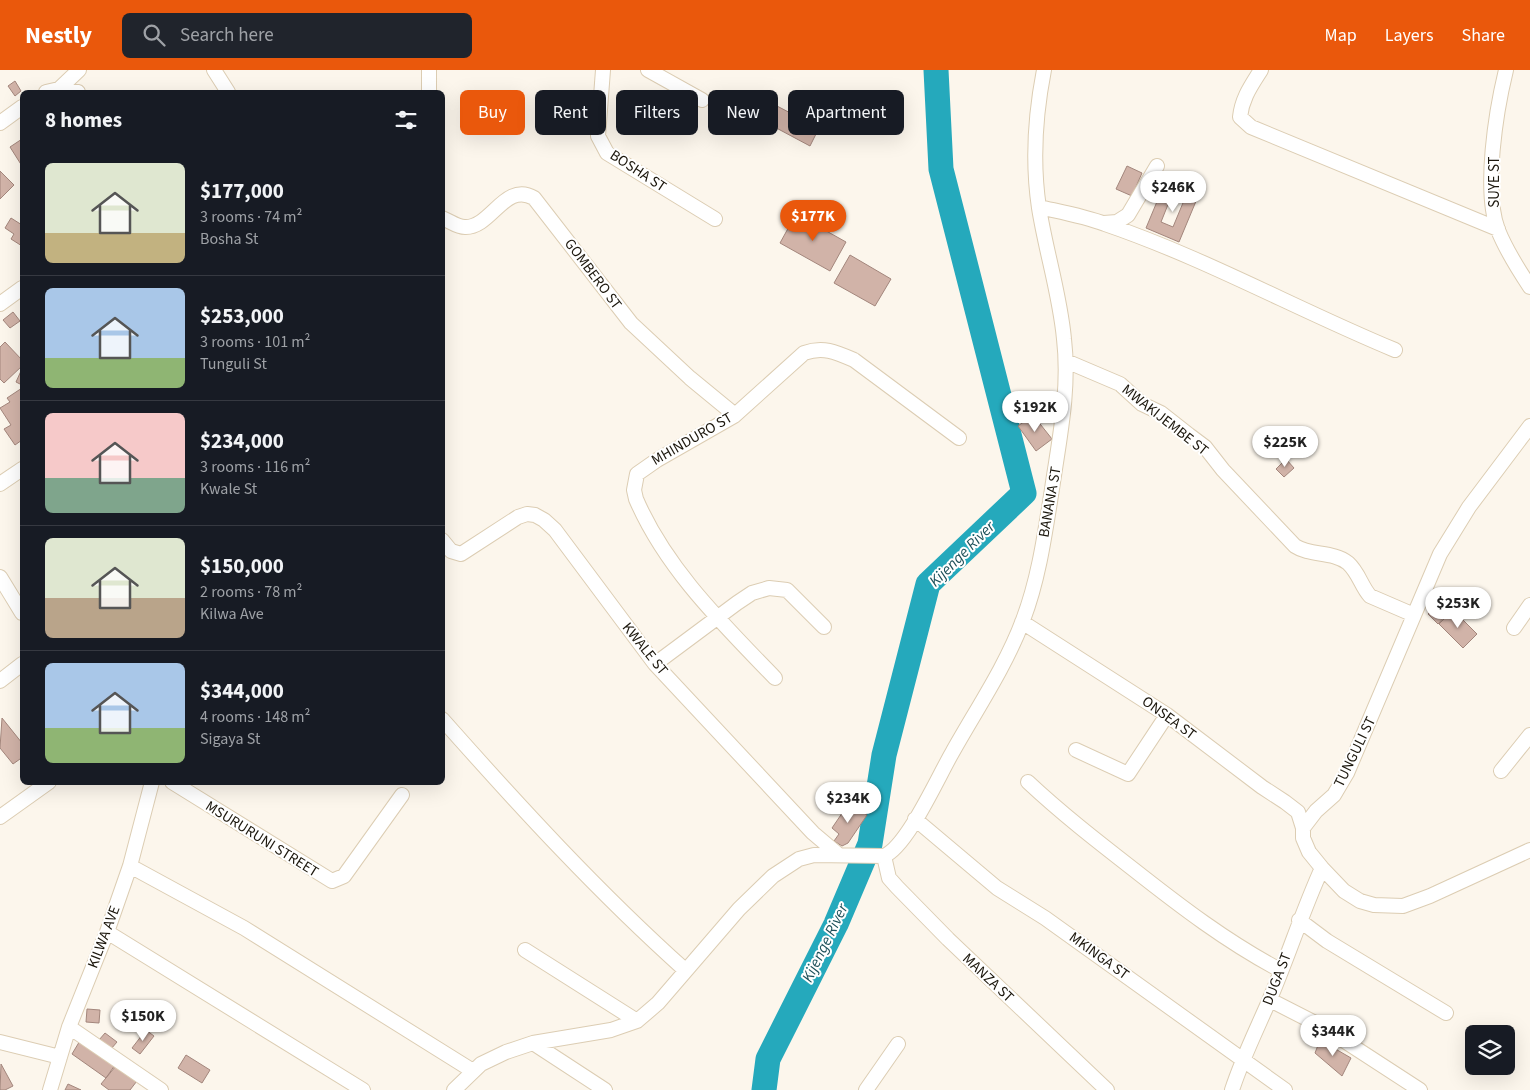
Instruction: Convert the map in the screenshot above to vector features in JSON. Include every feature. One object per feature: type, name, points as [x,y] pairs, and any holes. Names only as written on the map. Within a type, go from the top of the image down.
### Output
[{"type":"street","points":[[53,90],[80,70]]},
{"type":"street","points":[[214,70],[227,90]]},
{"type":"street","points":[[429,70],[429,90]]},
{"type":"street","name":"BOSHA ST","points":[[603,70],[598,136],[607,153],[715,219]]},
{"type":"street","points":[[648,70],[702,100]]},
{"type":"street","name":"BANANA ST","points":[[880,856],[893,853],[915,819],[993,679],[1022,622],[1037,576],[1058,458],[1066,361],[1062,319],[1039,207],[1035,144],[1036,116],[1044,70]]},
{"type":"street","points":[[1261,70],[1246,93],[1241,106],[1240,117],[1251,127],[1498,230]]},
{"type":"street","name":"SUYE ST","points":[[1506,70],[1496,124],[1491,202],[1498,230],[1515,265],[1530,287]]},
{"type":"street","points":[[0,122],[20,108]]},
{"type":"street","points":[[1103,223],[1117,222],[1128,215],[1157,166]]},
{"type":"street","name":"GOMBERO ST","points":[[445,220],[458,226],[473,226],[512,196],[519,194],[534,198],[630,323],[682,372],[735,415]]},
{"type":"street","points":[[1039,207],[1103,223],[1212,267],[1395,350]]},
{"type":"street","points":[[0,304],[20,289]]},
{"type":"street","name":"MHINDURO ST","points":[[775,678],[717,619],[665,550],[640,509],[634,490],[637,474],[735,415],[804,353],[817,348],[854,360],[959,438]]},
{"type":"street","name":"MWAKIJEMBE ST","points":[[1066,361],[1120,384],[1142,404],[1161,413],[1205,447],[1235,483],[1295,546],[1301,550],[1342,559],[1361,579],[1370,596],[1414,615]]},
{"type":"street","name":"TUNGULI ST","points":[[1303,828],[1316,811],[1334,795],[1347,774],[1440,554],[1469,507],[1526,443],[1530,426]]},
{"type":"street","points":[[0,484],[20,470]]},
{"type":"street","name":"KWALE ST","points":[[445,543],[451,550],[460,554],[518,517],[528,514],[544,520],[566,544],[655,664],[813,833],[846,855]]},
{"type":"street","points":[[0,577],[20,610]]},
{"type":"street","points":[[655,664],[752,593],[769,588],[787,590],[798,598],[824,627]]},
{"type":"street","points":[[1514,628],[1530,605]]},
{"type":"street","name":"ONSEA ST","points":[[1022,622],[1167,715],[1298,812],[1303,828]]},
{"type":"street","points":[[0,681],[20,666]]},
{"type":"street","points":[[1076,750],[1128,774],[1167,715]]},
{"type":"street","points":[[445,722],[510,796],[600,892],[685,970]]},
{"type":"street","points":[[1501,771],[1530,735]]},
{"type":"street","points":[[1028,782],[1064,815],[1177,903],[1233,943],[1280,970]]},
{"type":"street","points":[[0,818],[46,785]]},
{"type":"street","name":"KILWA AVE","points":[[50,1090],[69,1028],[107,932],[130,866],[151,785]]},
{"type":"street","name":"MSURURUNI STREET","points":[[177,785],[332,881],[344,876],[402,795]]},
{"type":"street","name":"MKINGA ST","points":[[915,819],[997,888],[1046,918],[1284,1090]]},
{"type":"street","points":[[1303,828],[1302,838],[1309,852],[1322,868],[1344,890],[1360,901],[1374,906],[1402,906],[1430,896],[1530,850]]},
{"type":"street","points":[[454,1090],[473,1071],[493,1058],[533,1043],[611,1030],[637,1021],[658,1003],[739,909],[773,876],[799,859],[814,855],[880,856]]},
{"type":"street","name":"MANZA ST","points":[[880,856],[889,878],[897,887],[948,939],[1107,1090]]},
{"type":"street","points":[[130,866],[244,928],[473,1071]]},
{"type":"street","name":"DUGA ST","points":[[1232,1090],[1242,1060],[1270,1000],[1299,920],[1322,868]]},
{"type":"street","points":[[1299,920],[1327,942],[1446,1013]]},
{"type":"street","points":[[107,932],[363,1090]]},
{"type":"street","points":[[525,950],[637,1021]]},
{"type":"street","points":[[1270,1000],[1323,1027],[1420,1090]]},
{"type":"street","points":[[69,1028],[161,1090]]},
{"type":"street","points":[[0,1042],[60,1057]]},
{"type":"street","points":[[533,1043],[605,1090]]},
{"type":"street","points":[[866,1090],[898,1044]]},
{"type":"building","points":[[15,81],[20,92],[15,96],[8,86]]},
{"type":"building","points":[[778,107],[788,112],[788,134],[778,129]]},
{"type":"building","points":[[789,135],[816,135],[810,146]]},
{"type":"building","points":[[20,140],[20,163],[10,147]]},
{"type":"building","points":[[1127,166],[1142,173],[1132,196],[1116,189]]},
{"type":"building","points":[[0,171],[14,185],[0,199]]},
{"type":"building","points":[[1165,182],[1170,184],[1166,192],[1162,191]]},
{"type":"building","points":[[1172,183],[1199,194],[1179,242],[1146,228],[1161,192],[1171,197],[1161,222],[1173,227],[1185,198],[1169,191]]},
{"type":"building","points":[[796,214],[846,242],[830,271],[780,243]]},
{"type":"building","points":[[11,218],[20,224],[20,245],[11,239],[14,234],[5,228]]},
{"type":"building","points":[[850,255],[891,279],[875,306],[834,283]]},
{"type":"building","points":[[13,312],[20,321],[10,328],[3,320]]},
{"type":"building","points":[[5,342],[20,358],[20,368],[4,383],[0,379],[0,347]]},
{"type":"building","points":[[20,373],[20,384],[16,382]]},
{"type":"building","points":[[20,389],[20,441],[15,445],[4,429],[11,425],[0,408],[10,402],[7,398]]},
{"type":"building","points":[[1033,415],[1052,439],[1036,451],[1018,426]]},
{"type":"building","points":[[1286,459],[1294,468],[1284,477],[1276,469]]},
{"type":"building","points":[[1440,602],[1450,611],[1438,624],[1428,614]]},
{"type":"building","points":[[1453,610],[1477,634],[1463,648],[1439,624]]},
{"type":"building","points":[[2,718],[20,740],[20,759],[13,764],[0,748]]},
{"type":"building","points":[[838,789],[849,797],[842,806],[839,804],[842,800],[840,798],[833,807],[828,803]]},
{"type":"building","points":[[849,803],[867,815],[848,843],[842,846],[834,841],[839,834],[832,828]]},
{"type":"building","points":[[87,1009],[100,1010],[99,1023],[86,1022]]},
{"type":"building","points":[[119,1013],[133,1021],[128,1030],[114,1022]]},
{"type":"building","points":[[146,1030],[154,1036],[140,1054],[132,1048]]},
{"type":"building","points":[[105,1033],[117,1042],[111,1049],[99,1040]]},
{"type":"building","points":[[81,1039],[117,1062],[106,1078],[72,1054]]},
{"type":"building","points":[[1320,1040],[1351,1058],[1342,1076],[1315,1053]]},
{"type":"building","points":[[186,1055],[210,1070],[202,1083],[178,1068]]},
{"type":"building","points":[[120,1061],[140,1077],[130,1090],[109,1090],[101,1084]]},
{"type":"building","points":[[1,1064],[13,1086],[5,1090],[0,1090]]},
{"type":"building","points":[[68,1084],[81,1090],[65,1090]]},
{"type":"waterway","name":"Kijenge River","points":[[764,1090],[768,1059],[836,924],[870,844],[884,755],[928,584],[1024,493],[941,169],[936,70]]}]
